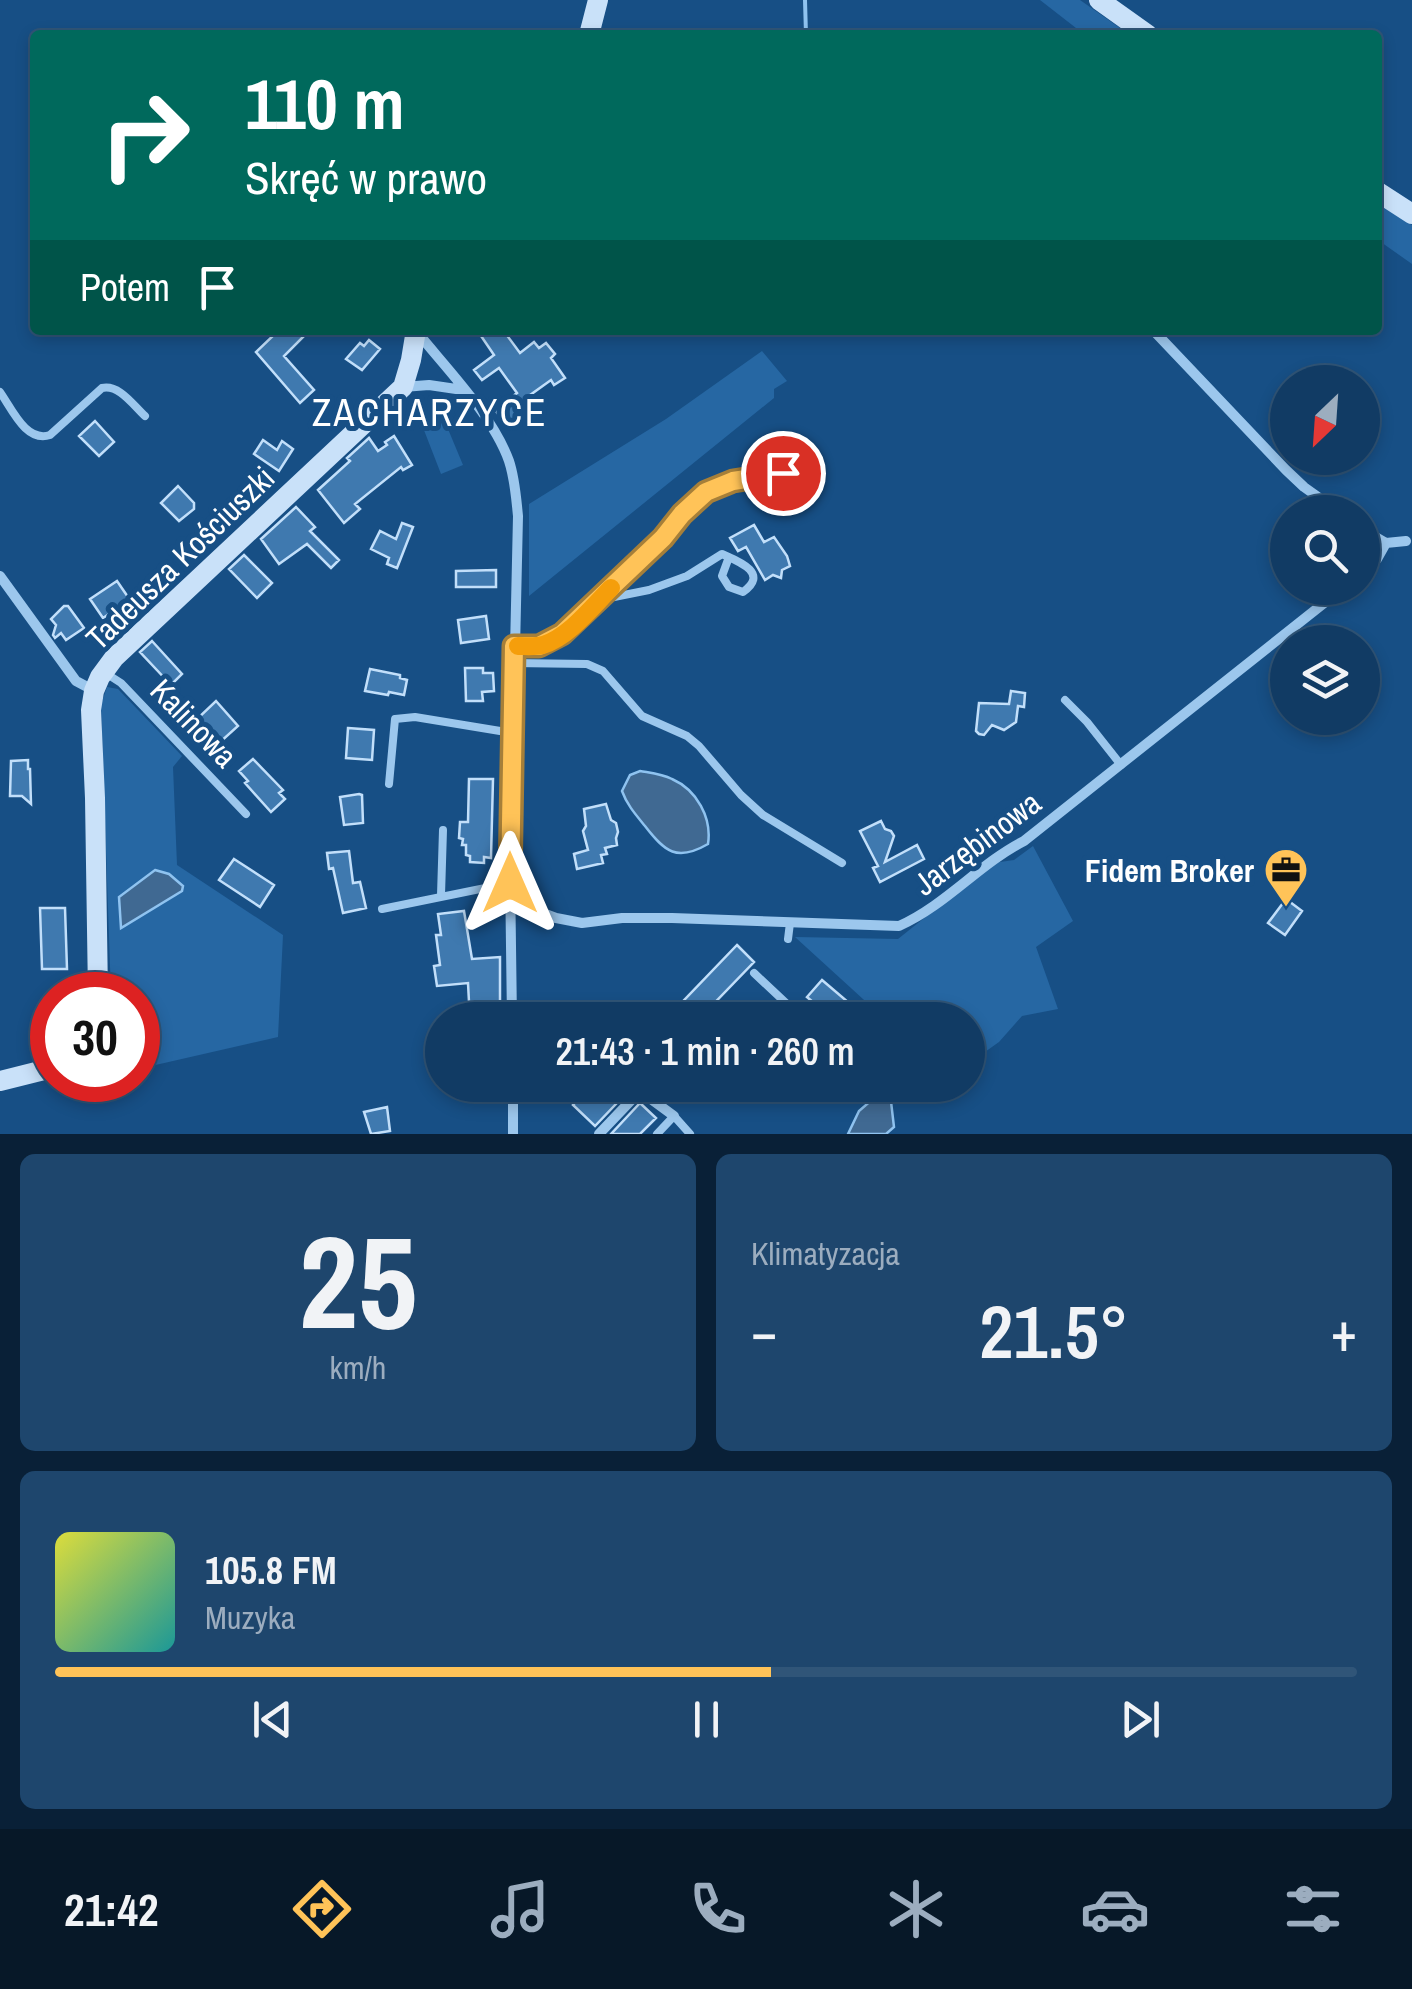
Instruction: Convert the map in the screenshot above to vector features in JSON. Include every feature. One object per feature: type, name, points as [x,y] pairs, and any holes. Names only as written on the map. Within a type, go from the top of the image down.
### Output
[{"type":"street","points":[[590,30],[598,0]]},
{"type":"street","points":[[1099,0],[1141,30]]},
{"type":"street","points":[[1382,195],[1412,214]]},
{"type":"street","points":[[415,335],[403,387],[429,385],[464,390]]},
{"type":"street","points":[[419,335],[490,424],[501,442],[515,487],[518,516],[510,883],[512,1002]]},
{"type":"street","points":[[1158,335],[1286,470],[1315,495]]},
{"type":"street","name":"Tadeusza Kościuszki","points":[[98,972],[91,710],[99,681],[114,658],[403,387]]},
{"type":"street","points":[[1380,539],[1409,543]]},
{"type":"street","points":[[1380,553],[1386,543]]},
{"type":"street","points":[[0,576],[76,681],[99,681]]},
{"type":"street","name":"Jarzębinowa","points":[[511,900],[522,901],[556,918],[582,923],[638,918],[899,926],[922,916],[996,857],[1024,841],[1322,605]]},
{"type":"street","points":[[0,1081],[30,1074]]},
{"type":"street","points":[[599,1134],[640,1092],[674,1116]]},
{"type":"street","points":[[512,1102],[513,1134]]},
{"type":"lane","points":[[0,392],[30,433],[40,438],[50,435],[108,386],[116,388],[145,416]]},
{"type":"lane","points":[[514,646],[539,646],[562,634],[706,492],[733,481],[783,473]]},
{"type":"lane","points":[[599,600],[648,590],[687,576],[722,554],[729,557],[744,564],[752,572],[753,580],[743,592],[729,587],[722,576],[729,557]]},
{"type":"lane","points":[[513,663],[587,664],[603,671],[642,716],[687,736],[699,746],[763,815],[842,863]]},
{"type":"lane","name":"Kalinowa","points":[[99,681],[120,683],[246,814]]},
{"type":"lane","points":[[1065,700],[1121,765]]},
{"type":"lane","points":[[389,784],[395,718],[415,717],[512,734]]},
{"type":"lane","points":[[441,895],[443,830]]},
{"type":"lane","points":[[382,909],[510,883]]},
{"type":"lane","points":[[788,939],[790,923]]},
{"type":"lane","points":[[754,973],[785,1002]]},
{"type":"lane","points":[[658,1134],[674,1116],[690,1134]]},
{"type":"shaded area","points":[[1040,0],[1080,0],[1123,30],[1079,30]]},
{"type":"shaded area","points":[[1382,206],[1412,225],[1412,264],[1382,243]]},
{"type":"shaded area","points":[[762,351],[787,381],[774,389],[774,398],[529,596],[529,504],[666,419]]},
{"type":"shaded area","points":[[443,417],[463,465],[441,474],[422,425]]},
{"type":"shaded area","points":[[107,687],[118,689],[182,756],[173,767],[177,865],[283,935],[278,1037],[160,1064],[160,972],[110,972],[101,704]]},
{"type":"shaded area","points":[[640,771],[668,777],[689,790],[705,815],[708,844],[680,853],[659,842],[632,810],[622,791],[630,775]]},
{"type":"shaded area","points":[[1033,846],[1073,921],[1036,947],[1058,1009],[1022,1016],[985,1052],[985,1002],[866,1002],[795,937],[898,939],[993,863],[1014,860]]},
{"type":"shaded area","points":[[155,870],[169,874],[183,886],[182,891],[121,928],[119,897]]},
{"type":"shaded area","points":[[869,1102],[891,1102],[894,1127],[886,1134],[848,1134],[859,1111]]},
{"type":"building","points":[[274,335],[305,335],[284,356],[314,390],[300,403],[256,352]]},
{"type":"building","points":[[480,335],[507,335],[520,353],[534,342],[539,348],[546,343],[565,378],[554,385],[551,380],[526,398],[520,405],[525,411],[506,424],[495,410],[517,393],[499,368],[482,380],[474,370],[494,355]]},
{"type":"building","points":[[369,340],[380,349],[362,370],[346,359],[360,343],[364,346]]},
{"type":"building","points":[[95,421],[114,442],[99,456],[79,436]]},
{"type":"building","points":[[394,436],[412,465],[403,470],[401,467],[355,504],[360,509],[344,523],[318,490],[369,438],[378,451]]},
{"type":"building","points":[[263,440],[277,450],[282,441],[293,449],[279,471],[254,454]]},
{"type":"building","points":[[178,486],[194,503],[194,509],[179,521],[161,503]]},
{"type":"building","points":[[296,507],[315,527],[310,531],[339,560],[331,568],[307,544],[279,564],[261,539]]},
{"type":"building","points":[[402,523],[413,527],[397,568],[387,564],[389,558],[371,549],[380,531],[396,539]]},
{"type":"building","points":[[754,525],[764,542],[774,537],[787,556],[790,566],[782,570],[781,578],[773,575],[765,580],[746,547],[738,551],[730,538]]},
{"type":"building","points":[[244,555],[272,583],[257,598],[229,569]]},
{"type":"building","points":[[496,570],[496,587],[456,587],[456,571]]},
{"type":"building","points":[[117,581],[130,600],[103,618],[90,599]]},
{"type":"building","points":[[64,606],[84,628],[66,640],[61,633],[55,638],[56,625],[51,619]]},
{"type":"building","points":[[486,616],[489,639],[461,643],[458,620]]},
{"type":"building","points":[[152,641],[182,674],[171,685],[140,652]]},
{"type":"building","points":[[465,668],[483,668],[483,673],[493,673],[494,691],[482,692],[483,701],[466,701]]},
{"type":"building","points":[[370,669],[407,680],[404,695],[365,691]]},
{"type":"building","points":[[1011,691],[1025,693],[1024,707],[1018,706],[1016,722],[1004,730],[992,725],[984,735],[979,734],[979,703],[1009,704]]},
{"type":"building","points":[[216,701],[238,726],[218,744],[196,720]]},
{"type":"building","points":[[348,728],[374,730],[372,760],[346,758]]},
{"type":"building","points":[[253,759],[283,790],[279,793],[285,799],[271,812],[239,771]]},
{"type":"building","points":[[28,760],[31,804],[22,796],[10,796],[11,761]]},
{"type":"building","points":[[469,779],[493,779],[491,858],[484,857],[484,863],[470,862],[466,845],[459,838],[460,822],[468,822]]},
{"type":"building","points":[[359,794],[363,823],[344,825],[340,797]]},
{"type":"building","points":[[606,804],[611,820],[616,823],[617,845],[605,848],[607,854],[601,855],[603,863],[577,869],[574,854],[588,850],[583,831],[584,809]]},
{"type":"building","points":[[881,821],[894,836],[885,862],[917,845],[924,859],[880,882],[873,868],[878,866],[860,831]]},
{"type":"building","points":[[349,851],[353,883],[360,882],[366,908],[343,913],[327,853]]},
{"type":"building","points":[[234,859],[274,885],[260,907],[219,880]]},
{"type":"building","points":[[1286,899],[1302,911],[1285,935],[1268,923]]},
{"type":"building","points":[[40,908],[65,908],[67,969],[42,969]]},
{"type":"building","points":[[464,911],[472,959],[500,957],[500,1001],[469,1002],[468,983],[437,986],[434,966],[440,965],[436,935],[441,935],[438,914]]},
{"type":"building","points":[[737,945],[754,962],[715,1002],[682,1002]]},
{"type":"building","points":[[822,980],[848,1002],[813,1002],[807,997]]},
{"type":"building","points":[[576,1102],[618,1102],[595,1126],[573,1105]]},
{"type":"building","points":[[640,1103],[656,1118],[640,1134],[611,1134]]},
{"type":"building","points":[[387,1107],[390,1131],[371,1134],[364,1112]]},
{"type":"waterway","points":[[805,0],[806,30]]},
{"type":"slow traffic","points":[[518,646],[539,646],[562,634],[611,588]]},
{"type":"place","name":"Fidem Broker","points":[[1286,908]]},
{"type":"district","name":"ZACHARZYCE","points":[[430,412]]},
{"type":"route","points":[[510,883],[514,646],[539,646],[562,634],[706,492],[733,481],[783,473]]}]
